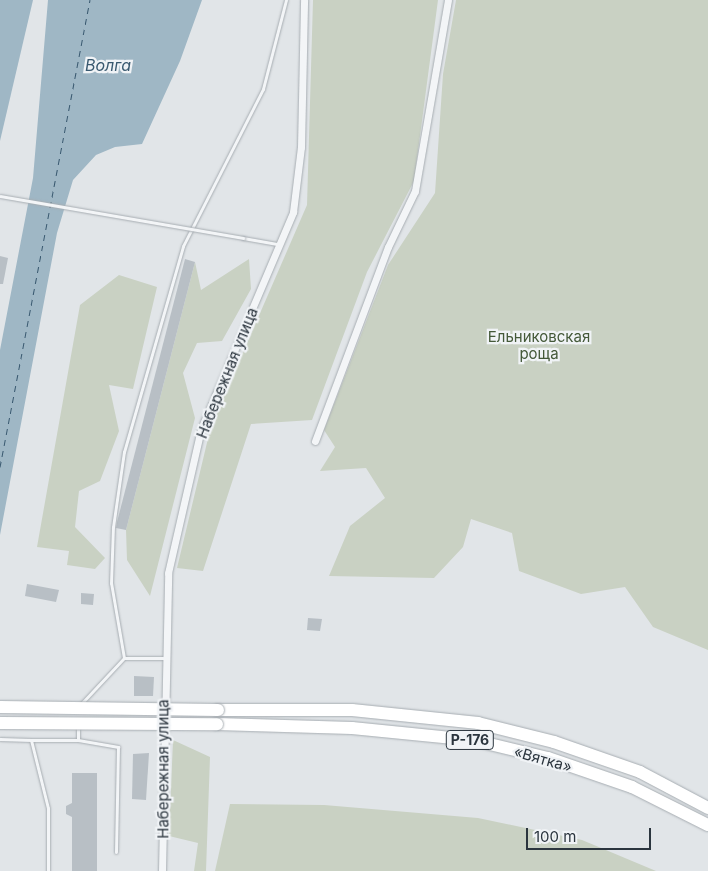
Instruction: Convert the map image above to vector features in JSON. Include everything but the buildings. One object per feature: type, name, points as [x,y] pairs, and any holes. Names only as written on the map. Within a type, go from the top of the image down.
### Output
[{"type":"highway","name":"«Вятка»","points":[[0,707],[352,710],[478,723],[554,742],[640,772],[708,808]]},
{"type":"highway","name":"«Вятка»","points":[[0,722],[217,724],[352,728],[473,740],[548,758],[632,787],[708,825]]},
{"type":"street","name":"Набережная улица","points":[[162,871],[163,658],[168,574],[201,429],[281,244],[298,186],[304,0]]},
{"type":"street","points":[[315,441],[388,247],[415,191],[448,0]]},
{"type":"lane","points":[[124,658],[111,583],[113,526],[124,452],[183,246],[263,89],[286,0]]},
{"type":"lane","points":[[0,196],[281,244]]},
{"type":"lane","points":[[78,740],[79,706],[124,658],[163,658]]},
{"type":"lane","points":[[0,739],[78,740],[118,747],[116,852]]},
{"type":"lane","points":[[31,740],[48,808],[48,871]]},
{"type":"green space","points":[[313,0],[438,0],[414,181],[367,272],[312,420],[251,424],[203,571],[177,568],[211,426],[307,205]]},
{"type":"green space","name":"Ельниковская роща","points":[[456,0],[708,0],[708,650],[653,627],[625,587],[581,594],[519,571],[512,533],[471,519],[463,547],[434,578],[329,576],[350,526],[385,498],[366,468],[320,471],[335,447],[324,430],[388,265],[435,193],[443,74]]},
{"type":"green space","points":[[249,259],[251,289],[222,341],[197,343],[183,373],[195,418],[150,596],[127,560],[126,530],[195,262],[201,290]]},
{"type":"green space","points":[[119,275],[157,287],[133,389],[109,385],[119,431],[100,481],[79,491],[75,527],[105,558],[95,569],[67,565],[69,551],[37,547],[80,305]]},
{"type":"green space","points":[[173,740],[210,757],[206,871],[194,871],[198,843],[169,836]]},
{"type":"green space","points":[[230,804],[324,805],[478,818],[582,840],[656,871],[215,871]]},
{"type":"water","points":[[0,0],[33,0],[0,141]]},
{"type":"water","name":"Волга","points":[[48,0],[202,0],[180,61],[142,144],[115,147],[96,155],[73,180],[57,233],[0,535],[0,350],[33,178]]},
{"type":"ferry route","points":[[0,467],[90,0]]}]
